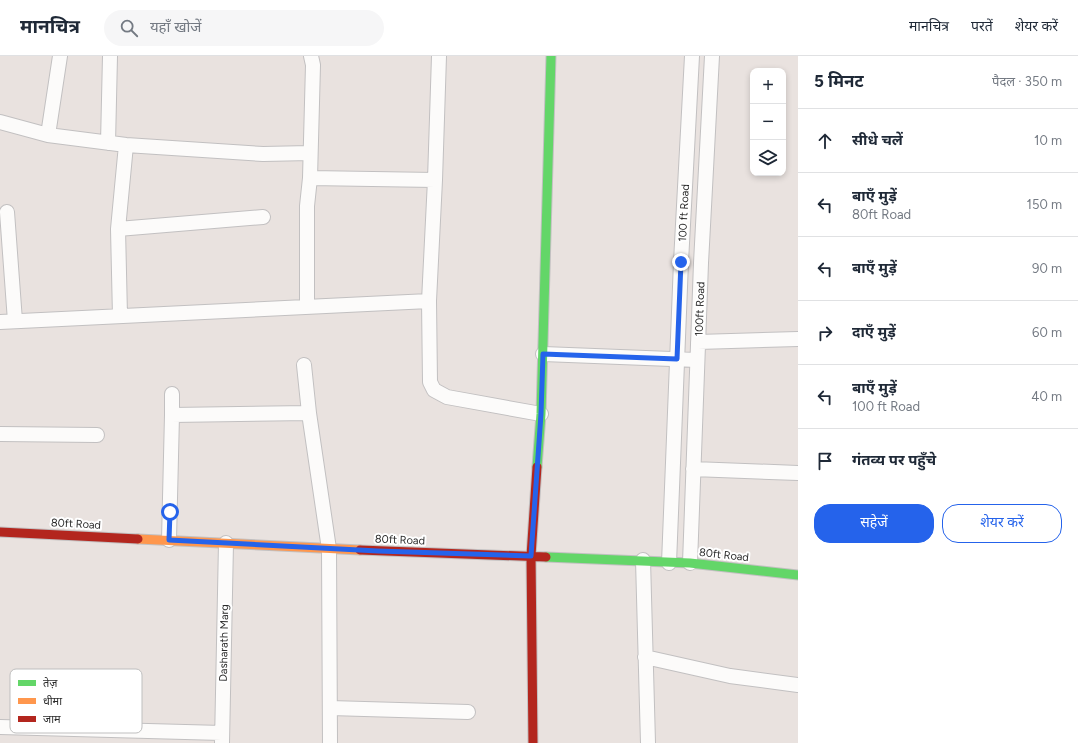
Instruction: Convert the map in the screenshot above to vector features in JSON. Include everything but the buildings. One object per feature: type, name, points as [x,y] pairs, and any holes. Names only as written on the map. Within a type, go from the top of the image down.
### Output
[{"type":"street","points":[[48,135],[60,56]]},
{"type":"street","points":[[108,143],[110,56]]},
{"type":"street","points":[[307,307],[307,206],[310,178],[313,65],[311,56]]},
{"type":"street","points":[[438,56],[436,180],[429,301],[430,382],[434,390],[447,397],[541,414]]},
{"type":"street","points":[[533,743],[531,556],[541,414],[551,56]]},
{"type":"street","name":"100 ft Road","points":[[669,563],[677,359],[692,56]]},
{"type":"street","name":"100ft Road","points":[[690,563],[697,360],[712,56]]},
{"type":"street","points":[[0,122],[48,135],[126,145],[263,154],[310,153]]},
{"type":"street","points":[[120,316],[118,228],[126,145]]},
{"type":"street","points":[[310,178],[436,180]]},
{"type":"street","points":[[7,212],[15,321]]},
{"type":"street","points":[[118,228],[263,216]]},
{"type":"street","points":[[0,322],[429,301]]},
{"type":"street","points":[[698,342],[798,339]]},
{"type":"street","points":[[543,354],[697,360]]},
{"type":"street","points":[[304,365],[329,548],[330,743]]},
{"type":"street","points":[[169,540],[172,394]]},
{"type":"street","points":[[172,415],[310,413]]},
{"type":"street","points":[[0,434],[96,435]]},
{"type":"street","points":[[693,470],[798,473]]},
{"type":"street","name":"80ft Road","points":[[0,532],[329,548],[643,560],[669,563],[690,563],[798,575]]},
{"type":"street","name":"Dasharath Marg","points":[[222,738],[226,543]]},
{"type":"street","points":[[643,560],[648,743]]},
{"type":"street","points":[[645,657],[730,676],[798,685]]},
{"type":"street","points":[[330,708],[468,712]]},
{"type":"street","points":[[0,727],[10,727]]},
{"type":"street","points":[[121,733],[222,738]]},
{"type":"traffic: fast","points":[[537,467],[541,414],[551,56]]},
{"type":"traffic: fast","points":[[546,557],[690,563],[798,575]]},
{"type":"traffic: slow","points":[[138,539],[360,550]]},
{"type":"traffic: jam","points":[[533,743],[531,556],[537,467]]},
{"type":"traffic: jam","points":[[0,532],[138,539]]},
{"type":"traffic: jam","points":[[360,550],[546,557]]},
{"type":"route","points":[[170,512],[169,540],[378,551],[531,556],[541,414],[543,354],[677,359],[681,262]]}]
